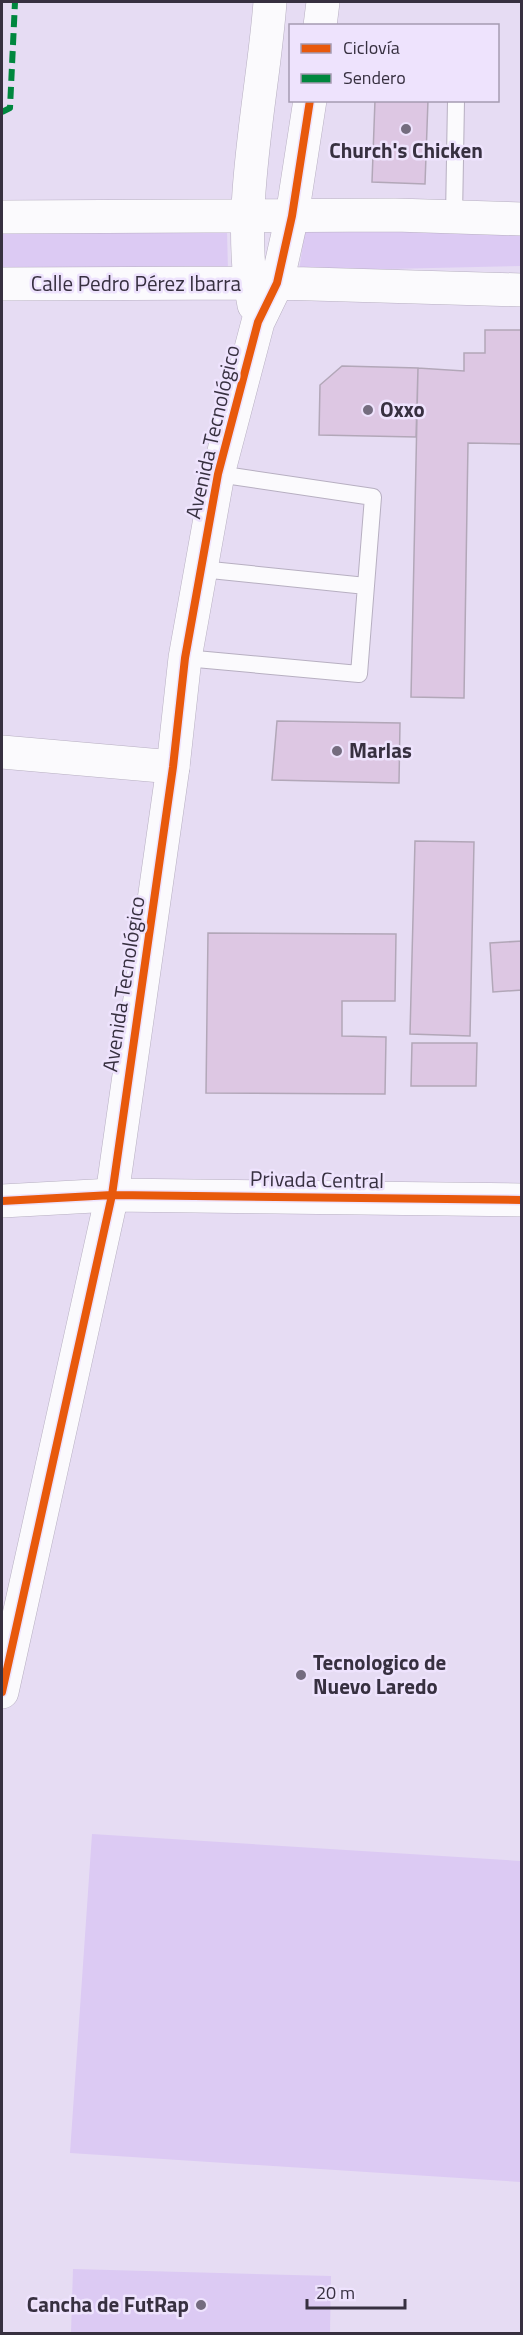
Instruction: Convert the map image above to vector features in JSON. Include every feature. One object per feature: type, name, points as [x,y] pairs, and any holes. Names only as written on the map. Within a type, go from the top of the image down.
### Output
[{"type":"street","points":[[264,284],[248,217],[270,2]]},
{"type":"street","points":[[320,24],[323,2]]},
{"type":"street","points":[[264,284],[292,216],[310,102]]},
{"type":"street","points":[[2,217],[292,216],[522,219]]},
{"type":"street","name":"Calle Pedro Pérez Ibarra","points":[[2,284],[264,284],[522,290]]},
{"type":"street","name":"Avenida Tecnológico","points":[[3,1679],[112,1195],[174,767],[185,658],[218,474],[258,322],[264,284]]},
{"type":"street","points":[[2,752],[174,767]]},
{"type":"street","name":"Privada Central","points":[[2,1201],[112,1195],[522,1200]]},
{"type":"lane","points":[[454,217],[456,102]]},
{"type":"lane","points":[[185,658],[359,674],[372,497],[218,474]]},
{"type":"lane","points":[[201,569],[366,586]]},
{"type":"shaded area","points":[[306,223],[521,229],[521,266],[299,271]]},
{"type":"shaded area","points":[[227,230],[228,271],[2,270],[2,233]]},
{"type":"shaded area","points":[[92,1834],[521,1861],[521,2182],[70,2153]]},
{"type":"shaded area","name":"Cancha de FutRap","points":[[73,2269],[331,2276],[330,2333],[71,2333]]},
{"type":"building","points":[[375,102],[428,102],[425,184],[372,182]]},
{"type":"building","points":[[485,330],[522,330],[522,444],[468,443],[464,698],[411,697],[418,368],[464,371],[464,353],[485,353]]},
{"type":"building","name":"Oxxo","points":[[342,366],[418,368],[416,437],[319,435],[320,385]]},
{"type":"building","name":"Marlas","points":[[277,721],[400,723],[399,783],[272,780]]},
{"type":"building","points":[[415,841],[474,842],[470,1036],[410,1034]]},
{"type":"building","points":[[208,933],[396,934],[395,1001],[342,1001],[342,1036],[386,1037],[385,1094],[206,1093]]},
{"type":"building","points":[[522,941],[522,990],[493,992],[490,943]]},
{"type":"building","points":[[412,1043],[477,1043],[476,1086],[411,1086]]},
{"type":"marked path","points":[[2,112],[10,108],[15,2]]},
{"type":"cycle path","points":[[2,1692],[112,1195],[173,767],[185,658],[218,474],[258,322],[277,283],[292,216],[310,102]]},
{"type":"cycle path","points":[[2,1201],[112,1195],[522,1200]]},
{"type":"place","name":"Church's Chicken","points":[[406,129]]},
{"type":"place","name":"Oxxo","points":[[368,410]]},
{"type":"place","name":"Marlas","points":[[337,751]]},
{"type":"place","name":"Tecnologico de Nuevo Laredo","points":[[301,1675]]},
{"type":"place","name":"Cancha de FutRap","points":[[201,2305]]}]
